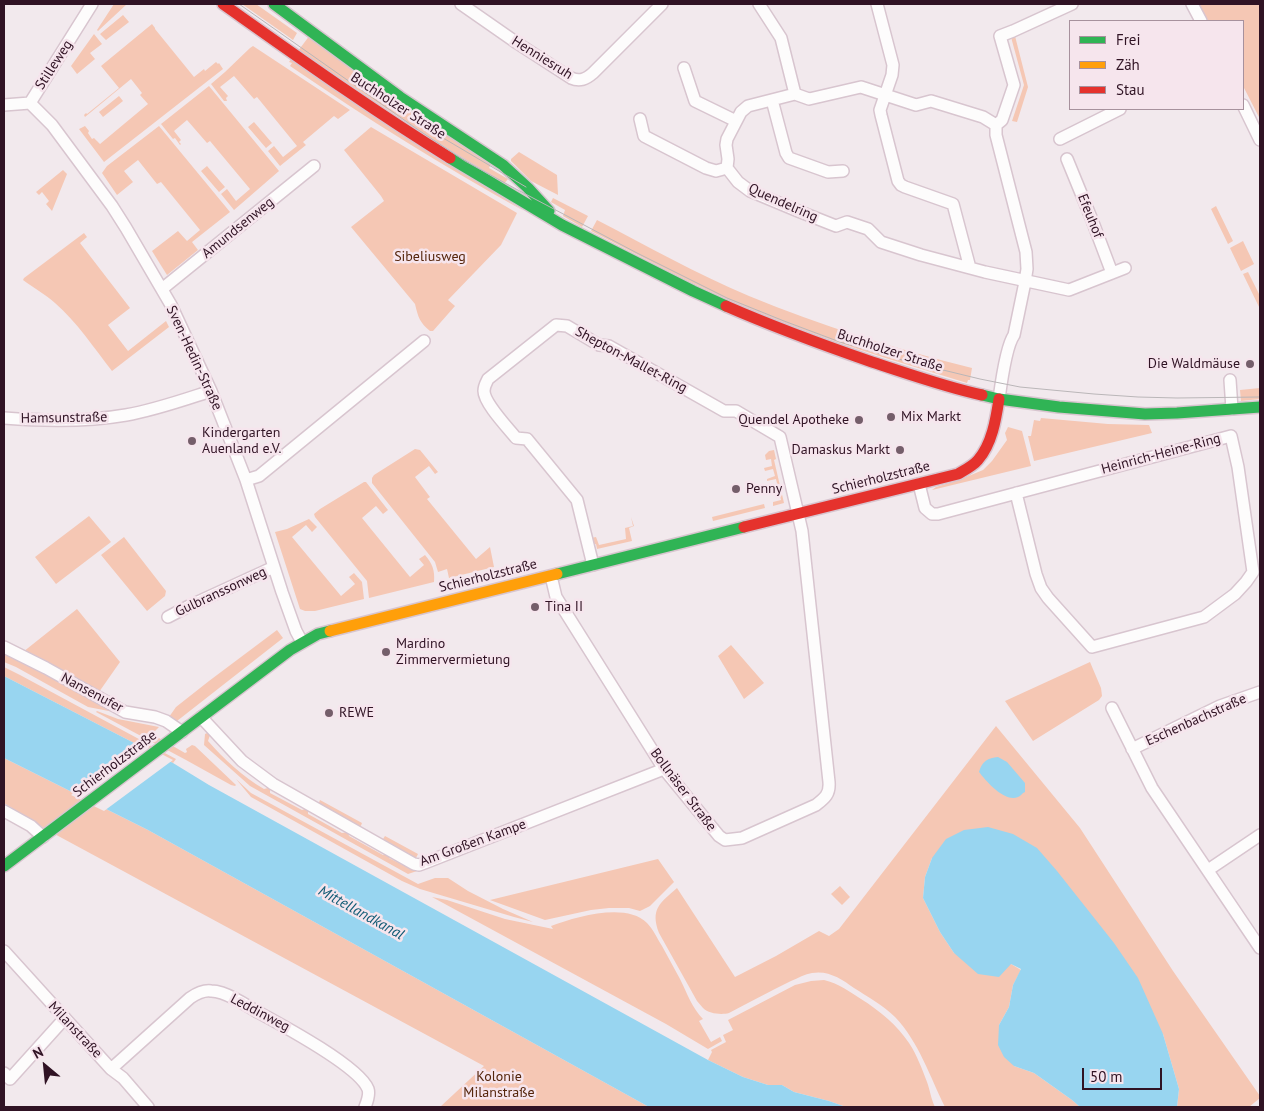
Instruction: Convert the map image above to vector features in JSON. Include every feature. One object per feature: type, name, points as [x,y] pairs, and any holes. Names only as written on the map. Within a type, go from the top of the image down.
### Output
[{"type":"main road","name":"Buchholzer Straße","points":[[223,4],[403,129],[562,225],[693,291],[766,324],[914,376],[999,399],[1086,410],[1145,414],[1260,407]]},
{"type":"main road","name":"Buchholzer Straße","points":[[274,4],[400,97],[503,165],[528,188],[562,225]]},
{"type":"main road","name":"Schierholzstraße","points":[[4,866],[278,658],[318,634],[958,474],[971,466],[979,458],[989,441],[999,399]]},
{"type":"street","name":"Stilleweg","points":[[4,105],[30,103],[92,4]]},
{"type":"street","name":"Henniesruh","points":[[469,6],[517,43],[571,78],[578,80],[586,78],[593,73],[662,4]]},
{"type":"street","points":[[758,4],[781,38],[795,94]]},
{"type":"street","points":[[877,4],[893,65],[892,75],[880,110],[899,181],[906,188],[953,204],[970,268]]},
{"type":"street","points":[[996,125],[1002,120],[1014,85],[1000,36],[1072,4]]},
{"type":"street","points":[[1192,4],[1200,20]]},
{"type":"street","points":[[684,68],[695,101],[736,121]]},
{"type":"street","points":[[640,119],[644,136],[706,168],[716,170],[727,168],[727,139],[744,108],[795,94],[809,100],[861,87],[916,105],[931,101],[982,117],[996,125]]},
{"type":"street","points":[[772,100],[789,158],[828,172],[843,170]]},
{"type":"street","name":"Sven-Hedin-Straße","points":[[30,103],[52,125],[112,206],[162,289],[211,391],[246,480],[291,619],[302,642]]},
{"type":"street","points":[[1244,107],[1260,140]]},
{"type":"street","points":[[1060,139],[1118,110]]},
{"type":"street","points":[[996,125],[996,135],[1026,252],[1027,269],[999,399]]},
{"type":"street","name":"Efeuhof","points":[[1067,159],[1112,273]]},
{"type":"street","name":"Amundsenweg","points":[[162,289],[314,166]]},
{"type":"street","name":"Quendelring","points":[[727,168],[738,182],[750,191],[836,226],[847,222],[868,229],[881,242],[1025,282]]},
{"type":"street","points":[[1025,282],[1069,290],[1125,268]]},
{"type":"street","name":"Shepton-Mallet-Ring","points":[[593,565],[576,500],[527,439],[516,438],[489,404],[484,391],[488,379],[556,325],[567,326],[599,345],[609,346],[724,411],[736,411],[780,437],[798,514]]},
{"type":"street","points":[[246,480],[259,476],[424,341]]},
{"type":"street","points":[[1230,380],[1232,409]]},
{"type":"street","name":"Hamsunstraße","points":[[4,418],[88,420],[126,415],[162,407],[211,391]]},
{"type":"street","name":"Heinrich-Heine-Ring","points":[[920,484],[924,508],[932,514],[938,514],[1016,493],[1231,436],[1256,571],[1235,594],[1204,617],[1092,647],[1041,588],[1016,493]]},
{"type":"street","name":"Bollnäser Straße","points":[[551,576],[556,597],[664,769],[719,836],[725,840],[742,838],[816,805],[825,798],[830,789],[803,540],[798,514]]},
{"type":"street","name":"Gulbranssonweg","points":[[168,617],[274,567]]},
{"type":"street","name":"Nansenufer","points":[[4,648],[46,668],[124,712],[155,717],[166,721],[182,732]]},
{"type":"street","name":"Eschenbachstraße","points":[[1132,749],[1220,706],[1260,692]]},
{"type":"street","points":[[1112,708],[1152,788],[1260,948]]},
{"type":"street","name":"Am Großen Kampe","points":[[201,717],[242,761],[273,784],[414,864],[419,865],[664,769]]},
{"type":"street","points":[[4,811],[30,826],[43,837]]},
{"type":"street","points":[[1208,870],[1260,835]]},
{"type":"street","name":"Milanstraße","points":[[4,951],[148,1107]]},
{"type":"street","name":"Leddinweg","points":[[111,1069],[190,998],[208,990],[223,993],[237,1000],[296,1032],[340,1061],[354,1072],[368,1088],[368,1100],[365,1107]]},
{"type":"street","points":[[4,1073],[10,1079],[65,1018]]},
{"type":"green space","points":[[114,4],[127,4],[98,31],[97,30]]},
{"type":"green space","points":[[242,4],[256,4],[297,33],[293,40]]},
{"type":"green space","points":[[1199,4],[1260,4],[1260,119],[1244,88],[1244,20],[1207,20]]},
{"type":"green space","points":[[123,15],[129,22],[106,40],[100,34]]},
{"type":"green space","points":[[152,24],[194,77],[216,62],[223,69],[104,162],[79,129],[85,126],[92,139],[94,138],[100,144],[148,104],[140,95],[142,93],[131,79],[85,117],[84,115],[119,88],[101,66]]},
{"type":"green space","points":[[94,34],[102,44],[90,53],[95,59],[77,74],[71,66]]},
{"type":"green space","points":[[310,35],[492,162],[489,168],[508,179],[503,185],[298,51]]},
{"type":"green space","points":[[1015,36],[1028,87],[1017,122],[1012,121],[1024,85],[1011,37]]},
{"type":"green space","points":[[253,46],[350,110],[338,119],[334,116],[303,142],[306,145],[280,166],[268,151],[274,146],[283,157],[297,146],[257,97],[254,99],[234,76],[220,87],[228,96],[226,98],[227,101],[224,101],[211,84]]},
{"type":"green space","points":[[291,59],[524,211],[406,142],[347,104],[290,66],[292,63],[289,62]]},
{"type":"green space","points":[[209,86],[279,171],[234,210],[221,194],[227,189],[236,201],[250,189],[210,141],[207,143],[187,120],[174,131],[181,140],[179,142],[180,145],[161,124]]},
{"type":"green space","points":[[119,96],[123,101],[103,117],[99,112]]},
{"type":"green space","points":[[254,122],[272,143],[266,148],[248,127]]},
{"type":"green space","points":[[159,126],[230,212],[192,242],[198,250],[167,275],[152,251],[178,231],[187,241],[200,230],[161,182],[157,184],[138,160],[124,171],[133,182],[117,195],[102,173],[107,166]]},
{"type":"green space","name":"Sibeliusweg","points":[[371,127],[517,213],[501,245],[448,300],[455,306],[433,331],[430,331],[424,325],[418,316],[415,304],[351,227],[384,201],[344,150]]},
{"type":"green space","points":[[519,152],[557,175],[558,195],[531,181],[511,161]]},
{"type":"green space","points":[[207,166],[225,187],[219,192],[201,171]]},
{"type":"green space","points":[[63,170],[67,174],[52,211],[46,204],[49,201],[42,192],[39,195],[36,192]]},
{"type":"green space","points":[[553,198],[588,216],[582,227],[563,216],[565,210],[551,202]]},
{"type":"green space","points":[[1216,206],[1233,241],[1228,244],[1211,209]]},
{"type":"green space","points":[[597,220],[672,260],[776,307],[859,336],[972,368],[970,380],[967,383],[853,347],[722,297],[591,231]]},
{"type":"green space","points":[[84,233],[87,237],[80,243],[130,308],[108,325],[128,351],[166,321],[169,327],[112,371],[71,318],[47,297],[23,280]]},
{"type":"green space","points":[[1243,241],[1254,264],[1241,271],[1230,248]]},
{"type":"green space","points":[[1248,272],[1260,296],[1260,309],[1243,274]]},
{"type":"green space","points":[[1260,388],[1260,399],[1241,401],[1240,390]]},
{"type":"green space","points":[[1041,418],[1108,424],[1149,425],[1152,433],[1034,461],[1028,436],[1031,436],[1034,420],[1040,421]]},
{"type":"green space","points":[[1008,427],[1022,431],[1031,466],[932,490],[983,470],[1007,440],[1005,433]]},
{"type":"green space","points":[[415,449],[420,450],[438,472],[435,474],[429,466],[415,477],[430,497],[427,499],[476,559],[490,547],[494,567],[449,578],[447,569],[438,572],[435,562],[372,483],[374,475]]},
{"type":"green space","points":[[774,450],[776,459],[774,460],[784,503],[773,506],[773,502],[781,500],[776,479],[767,481],[767,479],[775,476],[773,469],[765,471],[764,468],[772,466],[771,459],[766,460],[765,455],[769,451]]},
{"type":"green space","points":[[879,476],[879,479],[832,491],[831,488]]},
{"type":"green space","points":[[366,482],[388,510],[383,514],[376,506],[362,518],[410,577],[424,565],[419,559],[425,555],[432,567],[434,582],[369,598],[367,581],[314,514]]},
{"type":"green space","points":[[764,504],[765,508],[713,521],[712,517]]},
{"type":"green space","points":[[89,516],[111,542],[56,584],[35,557]]},
{"type":"green space","points":[[631,517],[634,526],[629,528],[632,541],[597,549],[596,544],[593,545],[591,538],[596,537],[599,545],[626,539],[625,528],[633,526]]},
{"type":"green space","points":[[309,519],[317,527],[312,532],[306,525],[292,537],[341,596],[355,584],[349,577],[354,573],[362,582],[364,599],[315,611],[300,609],[275,532]]},
{"type":"green space","points":[[124,537],[166,591],[165,596],[147,611],[101,555]]},
{"type":"green space","points":[[77,609],[120,662],[99,692],[23,652]]},
{"type":"green space","points":[[277,630],[283,638],[177,721],[169,717],[176,707]]},
{"type":"green space","points":[[731,645],[764,683],[744,699],[718,656]]},
{"type":"green space","points":[[4,652],[119,713],[88,707],[4,662]]},
{"type":"green space","points":[[1090,662],[1101,688],[1102,696],[1099,700],[1033,741],[1005,701]]},
{"type":"green space","points":[[4,667],[176,759],[173,763],[4,676]]},
{"type":"green space","points":[[97,711],[118,719],[159,727],[152,734],[185,753],[187,752],[186,749],[192,745],[195,746],[236,785],[231,785]]},
{"type":"green space","points":[[996,726],[1080,828],[1173,971],[1260,1096],[1249,1107],[1177,1107],[1179,1089],[1163,1034],[932,858],[925,877],[923,898],[940,932],[954,953],[1011,964],[1021,970],[1013,985],[1009,1007],[999,1025],[1014,1066],[1034,1073],[1080,1107],[945,1107],[911,1037],[895,1017],[845,981],[829,974],[818,972],[804,975],[726,1014],[709,1012],[697,1001],[656,925],[656,912],[666,898],[677,888],[735,977],[819,931],[829,936],[839,929]]},
{"type":"green space","points":[[205,734],[210,735],[208,741],[214,748],[256,784],[264,789],[270,789],[270,793],[302,810],[308,810],[308,814],[342,833],[348,832],[349,836],[383,855],[389,855],[389,858],[403,865],[418,869],[417,871],[408,874],[250,786],[204,745]]},
{"type":"green space","name":"Kolonie Milanstraße","points":[[4,758],[148,830],[649,1107],[440,1107],[484,1066],[49,831],[4,803]]},
{"type":"green space","points":[[236,779],[251,793],[418,884],[435,878],[448,878],[468,891],[533,922],[420,889],[402,881],[251,797]]},
{"type":"green space","points":[[320,800],[362,823],[360,828],[318,805]]},
{"type":"green space","points":[[385,836],[418,854],[416,858],[383,839]]},
{"type":"green space","points":[[658,859],[674,882],[650,906],[640,911],[629,908],[609,908],[545,920],[490,900]]},
{"type":"green space","points":[[840,886],[850,897],[842,905],[831,894]]},
{"type":"green space","points":[[432,897],[505,919],[553,929],[551,926],[600,913],[627,913],[638,917],[647,923],[655,934],[693,1005],[703,1019],[699,1021],[711,1042],[720,1037],[722,1041],[708,1049],[666,1024]]},
{"type":"green space","points":[[824,980],[839,985],[868,1004],[899,1030],[917,1057],[935,1107],[846,1107],[794,1092],[782,1085],[768,1085],[743,1077],[708,1060],[712,1052],[711,1050],[726,1042],[723,1035],[733,1030],[728,1020],[795,985]]},
{"type":"water","name":"Mittellandkanal","points":[[4,676],[173,763],[209,785],[708,1060],[743,1077],[768,1085],[782,1085],[794,1092],[846,1107],[649,1107],[148,830],[4,758]]},
{"type":"water","points":[[998,757],[1007,762],[1025,783],[1025,792],[1019,797],[1007,797],[1002,794],[979,772],[986,761]]},
{"type":"water","points":[[988,827],[1013,834],[1037,848],[1114,943],[1138,978],[1163,1034],[1179,1089],[1177,1107],[1080,1107],[1034,1073],[1014,1066],[1004,1057],[998,1045],[999,1025],[1009,1007],[1013,985],[1021,969],[1011,964],[999,977],[978,974],[954,953],[940,932],[923,898],[925,877],[932,858],[946,839],[964,830]]},
{"type":"pier","points":[[140,743],[173,760],[104,811],[71,795]]},
{"type":"tram line","points":[[239,4],[465,161],[637,253],[727,298],[784,321],[840,342],[902,360],[1020,387],[1138,397],[1260,397]]},
{"type":"tram line","points":[[433,132],[526,187]]},
{"type":"traffic: fast","points":[[274,4],[400,97],[503,165],[549,211]]},
{"type":"traffic: fast","points":[[450,158],[562,225],[726,306]]},
{"type":"traffic: fast","points":[[982,395],[1059,407],[1145,414],[1260,407]]},
{"type":"traffic: fast","points":[[557,574],[744,527]]},
{"type":"traffic: fast","points":[[4,866],[290,650],[318,634],[330,631]]},
{"type":"traffic: slow","points":[[330,631],[557,574]]},
{"type":"traffic: jam","points":[[223,4],[364,102],[450,158]]},
{"type":"traffic: jam","points":[[726,306],[799,336],[872,362],[982,395]]},
{"type":"traffic: jam","points":[[744,527],[958,474],[976,462],[987,447],[995,423],[999,399]]},
{"type":"place","name":"Die Waldmäuse","points":[[1250,364]]},
{"type":"place","name":"Mix Markt","points":[[891,417]]},
{"type":"place","name":"Quendel Apotheke","points":[[859,420]]},
{"type":"place","name":"Kindergarten Auenland e.V.","points":[[192,441]]},
{"type":"place","name":"Damaskus Markt","points":[[900,450]]},
{"type":"place","name":"Penny","points":[[736,489]]},
{"type":"place","name":"Tina II","points":[[535,607]]},
{"type":"place","name":"Mardino Zimmervermietung","points":[[386,652]]},
{"type":"place","name":"REWE","points":[[329,713]]}]
